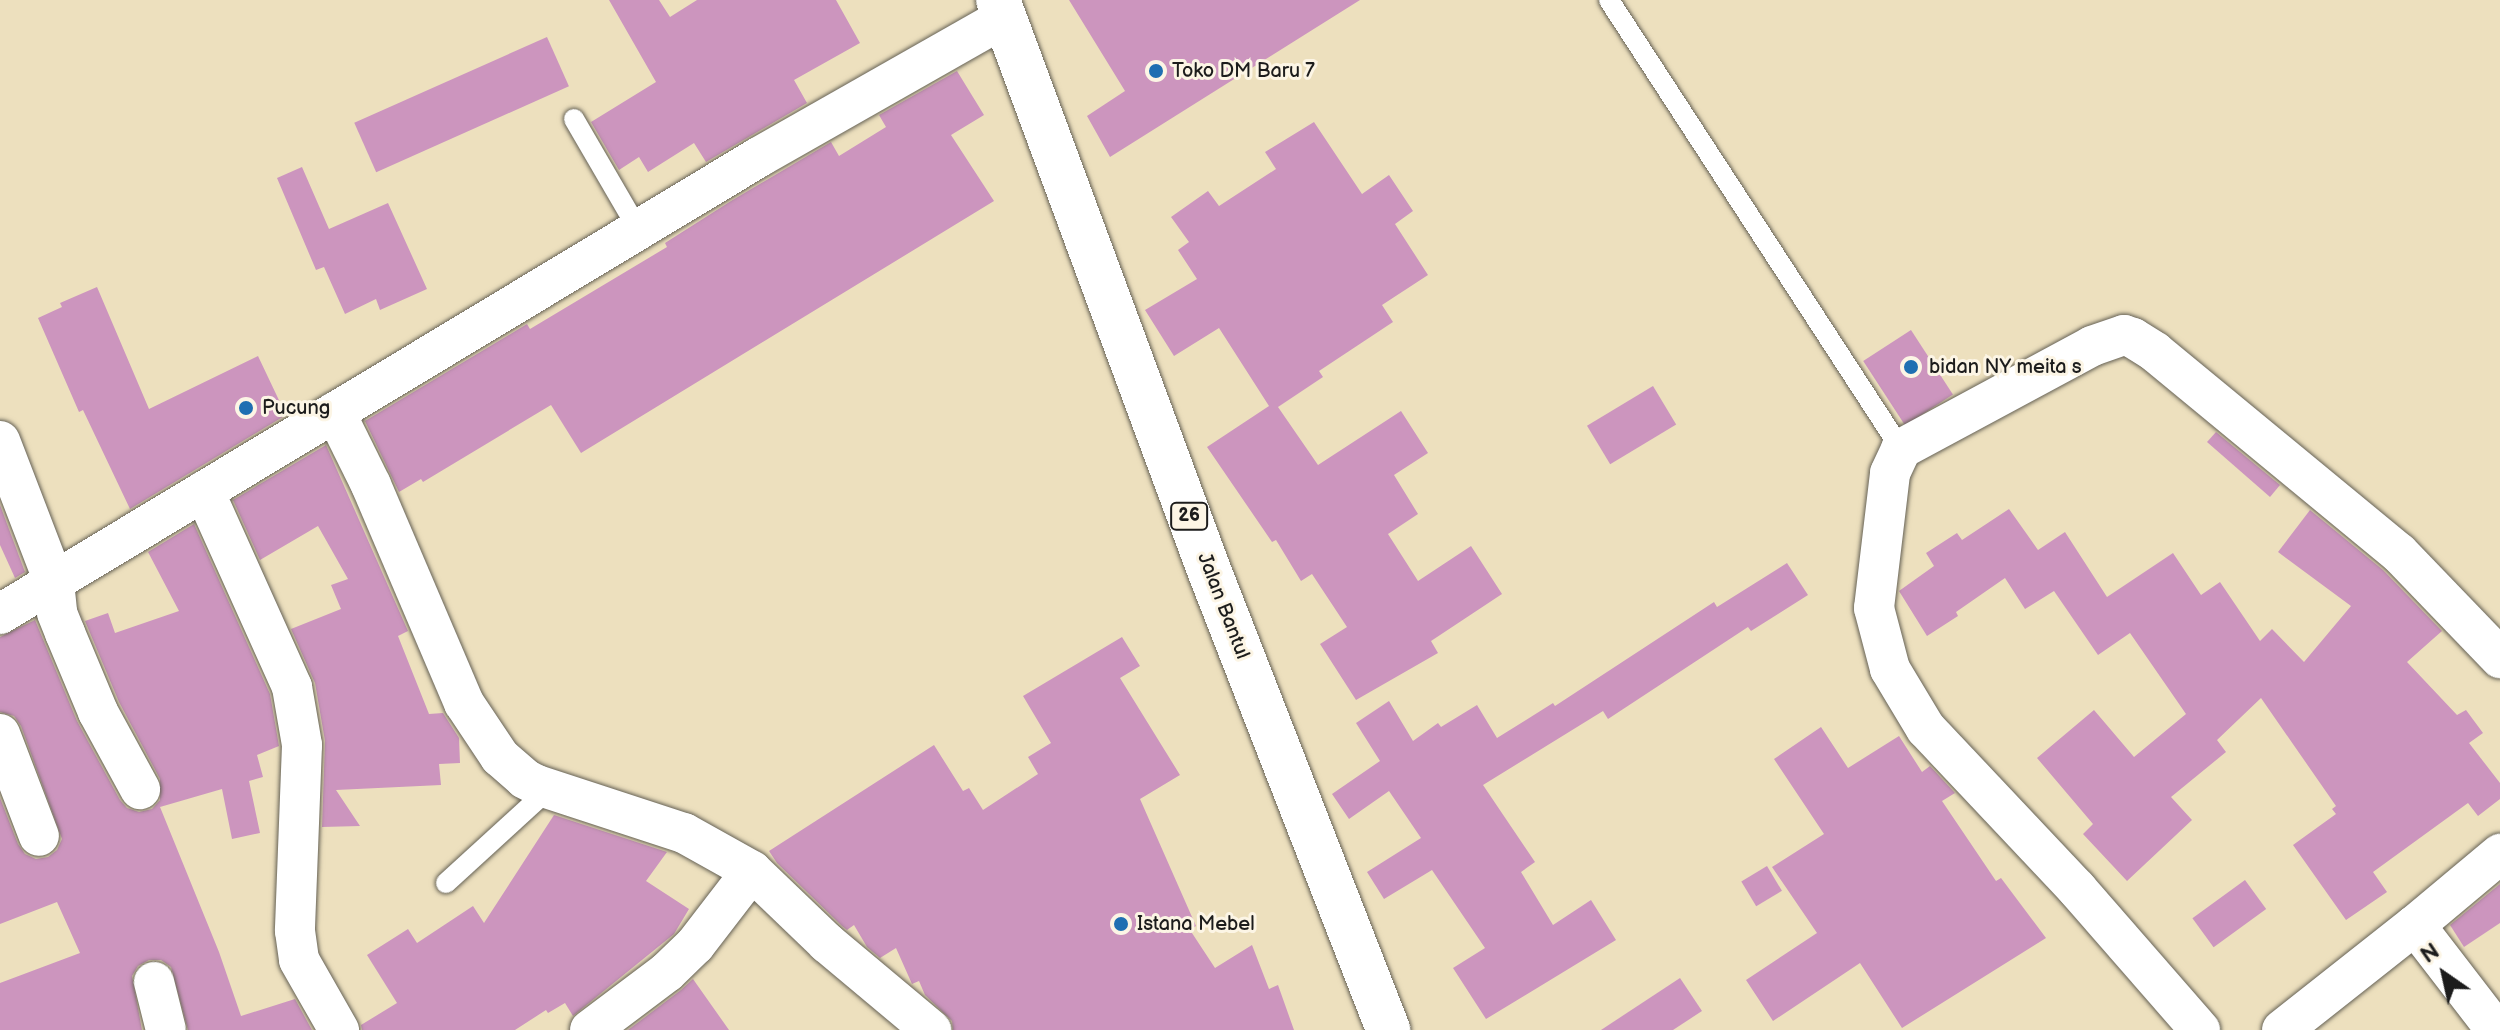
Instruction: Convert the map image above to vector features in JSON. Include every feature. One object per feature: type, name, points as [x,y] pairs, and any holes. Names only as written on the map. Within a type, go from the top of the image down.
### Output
[{"type":"main road","name":"Jalan Bantul","points":[[1001,8],[1203,555],[1388,1030]]},
{"type":"street","points":[[0,614],[1001,8]]},
{"type":"street","points":[[2200,1030],[2077,889],[1926,729],[1890,669],[1874,608],[1890,473],[1901,449],[2092,346],[2124,335],[2133,338],[2155,352],[2399,553],[2500,658]]},
{"type":"street","points":[[335,412],[371,485],[479,730],[500,757],[525,779],[684,833],[752,871],[827,943],[931,1030]]},
{"type":"street","points":[[0,441],[54,582],[57,613],[65,633],[98,712],[140,789]]},
{"type":"street","points":[[204,491],[292,687],[302,745],[295,931],[299,960],[339,1030]]},
{"type":"street","points":[[0,734],[39,836]]},
{"type":"street","points":[[2282,1030],[2500,854]]},
{"type":"street","points":[[590,1030],[676,963],[752,871]]},
{"type":"street","points":[[2415,925],[2496,1030]]},
{"type":"street","points":[[154,982],[166,1030]]},
{"type":"lane","points":[[1609,0],[1901,449]]},
{"type":"lane","points":[[574,119],[638,229]]},
{"type":"lane","points":[[446,883],[550,788]]},
{"type":"building","points":[[609,0],[659,0],[670,17],[697,0],[836,0],[860,43],[794,80],[807,103],[706,162],[694,143],[648,172],[639,157],[619,170],[591,122],[656,82]]},
{"type":"building","points":[[1069,0],[1360,0],[1110,157],[1087,116],[1125,91]]},
{"type":"building","points":[[547,37],[569,86],[376,172],[354,123]]},
{"type":"building","points":[[957,71],[984,115],[951,135],[994,201],[581,453],[551,405],[423,482],[421,479],[399,492],[365,421],[527,324],[530,329],[667,247],[665,243],[831,142],[839,156],[886,127],[879,115]]},
{"type":"building","points":[[1314,122],[1362,194],[1389,175],[1413,211],[1395,224],[1428,275],[1382,305],[1393,322],[1319,371],[1323,377],[1278,407],[1318,465],[1401,411],[1428,453],[1394,475],[1418,514],[1388,534],[1418,581],[1471,546],[1502,594],[1431,641],[1438,653],[1356,700],[1320,644],[1347,627],[1312,574],[1301,581],[1276,540],[1272,542],[1207,447],[1269,406],[1219,328],[1174,356],[1145,310],[1197,279],[1178,250],[1189,242],[1171,217],[1208,191],[1219,206],[1276,169],[1265,152]]},
{"type":"building","points":[[302,167],[329,229],[388,203],[427,289],[380,310],[376,299],[345,314],[324,267],[316,270],[277,178]]},
{"type":"building","points":[[97,287],[149,409],[258,356],[286,415],[130,509],[83,410],[79,412],[38,318],[62,307],[60,303]]},
{"type":"building","points":[[1911,330],[1953,395],[1905,426],[1863,361]]},
{"type":"building","points":[[1653,386],[1676,425],[1610,464],[1587,426]]},
{"type":"building","points":[[2216,432],[2280,485],[2270,497],[2207,442]]},
{"type":"building","points":[[326,445],[408,631],[398,636],[429,714],[443,713],[459,738],[460,763],[439,764],[441,785],[336,790],[360,826],[322,827],[325,741],[315,683],[291,629],[341,609],[331,585],[348,579],[318,526],[260,560],[233,500]]},
{"type":"building","points":[[0,505],[25,572],[15,578],[0,545]]},
{"type":"building","points":[[2009,509],[2038,550],[2065,532],[2107,597],[2173,553],[2201,595],[2220,582],[2260,641],[2272,629],[2304,662],[2351,606],[2278,552],[2310,510],[2383,570],[2442,631],[2407,662],[2457,715],[2466,710],[2483,733],[2469,743],[2500,783],[2500,799],[2478,816],[2468,803],[2373,872],[2387,892],[2346,920],[2293,845],[2336,814],[2332,809],[2336,806],[2261,698],[2217,740],[2226,752],[2171,797],[2192,820],[2127,881],[2083,834],[2093,824],[2037,758],[2094,710],[2134,757],[2186,714],[2130,633],[2098,655],[2054,591],[2025,609],[2005,578],[1956,612],[1958,616],[1927,636],[1899,591],[1934,566],[1926,553],[1957,533],[1962,540]]},
{"type":"building","points":[[194,524],[270,694],[279,746],[257,755],[263,777],[249,781],[260,833],[232,839],[222,789],[160,807],[219,952],[241,1016],[295,999],[312,1030],[188,1030],[171,967],[161,960],[149,960],[138,966],[132,976],[142,1030],[0,1030],[0,983],[80,953],[57,902],[0,924],[0,798],[25,854],[36,859],[48,857],[57,850],[62,839],[21,726],[14,716],[0,712],[0,637],[35,620],[77,721],[120,800],[127,808],[139,812],[152,809],[160,800],[160,779],[119,702],[85,621],[108,613],[115,633],[179,611],[148,552]]},
{"type":"building","points":[[1787,563],[1808,595],[1751,631],[1748,627],[1608,719],[1603,711],[1483,785],[1535,862],[1521,872],[1553,925],[1591,900],[1616,940],[1486,1019],[1453,968],[1485,948],[1432,870],[1384,899],[1367,872],[1421,838],[1389,791],[1349,819],[1332,794],[1380,761],[1356,723],[1389,701],[1413,741],[1438,723],[1441,727],[1477,705],[1497,738],[1553,703],[1555,706],[1714,602],[1717,607]]},
{"type":"building","points":[[1122,637],[1140,666],[1120,678],[1180,775],[1140,799],[1196,926],[1190,930],[1215,968],[1252,945],[1269,989],[1278,985],[1294,1030],[953,1030],[952,1021],[925,995],[919,981],[912,984],[896,948],[880,958],[867,947],[854,925],[847,930],[842,926],[777,863],[769,851],[934,745],[963,791],[969,788],[983,810],[1038,774],[1028,757],[1051,743],[1023,696]]},
{"type":"building","points":[[1821,727],[1848,768],[1899,736],[1922,772],[1930,766],[1955,793],[1942,801],[1996,881],[2001,878],[2046,938],[1902,1028],[1860,963],[1773,1021],[1746,980],[1817,933],[1772,867],[1824,834],[1774,759]]},
{"type":"building","points":[[554,815],[667,852],[646,881],[689,909],[674,934],[573,1016],[565,1003],[548,1013],[546,1010],[515,1030],[362,1030],[361,1025],[397,1003],[367,955],[408,929],[417,943],[473,906],[484,923]]},
{"type":"building","points":[[1767,866],[1782,891],[1756,906],[1741,881]]},
{"type":"building","points":[[2245,880],[2266,909],[2214,947],[2192,918]]},
{"type":"building","points":[[2500,884],[2500,923],[2464,947],[2450,925]]},
{"type":"building","points":[[1680,978],[1702,1011],[1673,1030],[1601,1030]]},
{"type":"building","points":[[693,979],[729,1030],[628,1030],[681,990]]},
{"type":"place","name":"Toko DM Baru 7","points":[[1156,71]]},
{"type":"place","name":"bidan NY meita s","points":[[1911,367]]},
{"type":"place","name":"Pucung","points":[[246,408]]},
{"type":"place","name":"Istana Mebel","points":[[1121,924]]}]
